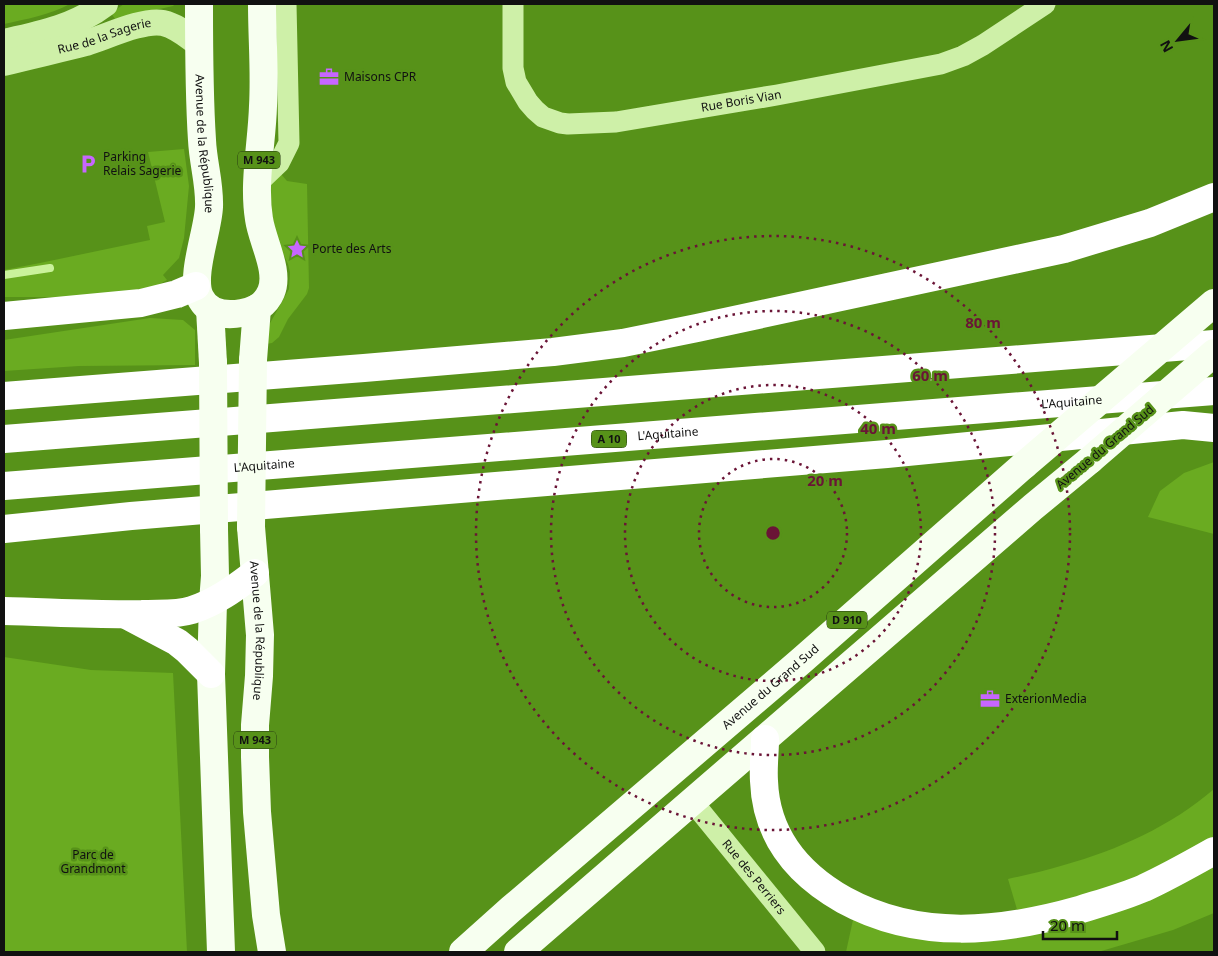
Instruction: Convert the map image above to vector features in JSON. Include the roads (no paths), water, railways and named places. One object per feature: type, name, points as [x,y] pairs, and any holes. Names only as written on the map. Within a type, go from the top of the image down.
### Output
[{"type":"highway","points":[[4,396],[553,352],[623,343],[1064,248],[1150,223],[1214,197]]},
{"type":"highway","points":[[4,316],[141,303],[158,300],[196,286]]},
{"type":"highway","points":[[4,439],[1214,344]]},
{"type":"highway","name":"L'Aquitaine","points":[[4,486],[1214,391]]},
{"type":"highway","points":[[4,529],[131,516],[877,455],[1183,425],[1214,428]]},
{"type":"highway","points":[[4,611],[125,614],[190,611],[213,602],[255,573]]},
{"type":"highway","points":[[125,614],[177,642],[211,674]]},
{"type":"highway","points":[[765,739],[764,780],[766,800],[772,823],[781,844],[796,863],[834,894],[876,915],[897,922],[921,926],[982,929],[1031,922],[1101,903],[1142,888],[1185,868],[1214,851]]},
{"type":"main road","name":"Avenue de la République","points":[[196,286],[209,208],[209,185],[202,141],[199,4]]},
{"type":"main road","name":"M 943","points":[[258,308],[268,299],[273,287],[273,270],[258,219],[256,184],[263,105],[262,4]]},
{"type":"main road","points":[[196,286],[200,298],[210,309],[220,314],[245,313],[258,308]]},
{"type":"main road","name":"Avenue du Grand Sud","points":[[463,952],[1024,465],[1214,303]]},
{"type":"main road","name":"Avenue de la République","points":[[258,308],[253,360],[251,527],[260,635],[255,756],[257,812],[266,915],[272,952]]},
{"type":"main road","points":[[210,309],[213,364],[215,576],[211,674],[221,952]]},
{"type":"main road","name":"Avenue du Grand Sud","points":[[518,952],[1214,353]]},
{"type":"street","name":"Rue de la Sagerie","points":[[4,42],[59,29],[81,20],[105,4]]},
{"type":"street","points":[[256,184],[279,163],[289,143],[286,4]]},
{"type":"street","name":"Rue Boris Vian","points":[[513,4],[513,68],[516,82],[528,102],[543,117],[568,124],[616,122],[777,95],[941,64],[963,56],[983,45],[1045,4]]},
{"type":"street","name":"Rue de la Sagerie","points":[[4,63],[79,45],[150,23],[162,23],[182,31],[199,44]]},
{"type":"street","name":"Rue des Perriers","points":[[692,801],[815,952]]},
{"type":"waterway","points":[[4,275],[50,268]]},
{"type":"place","name":"Maisons CPR","points":[[329,77]]},
{"type":"place","name":"Parking Relais Sagerie","points":[[88,164]]},
{"type":"place","name":"Porte des Arts","points":[[297,249]]},
{"type":"place","name":"ExterionMedia","points":[[990,699]]},
{"type":"park label","name":"Parc de Grandmont","points":[[93,862]]}]
